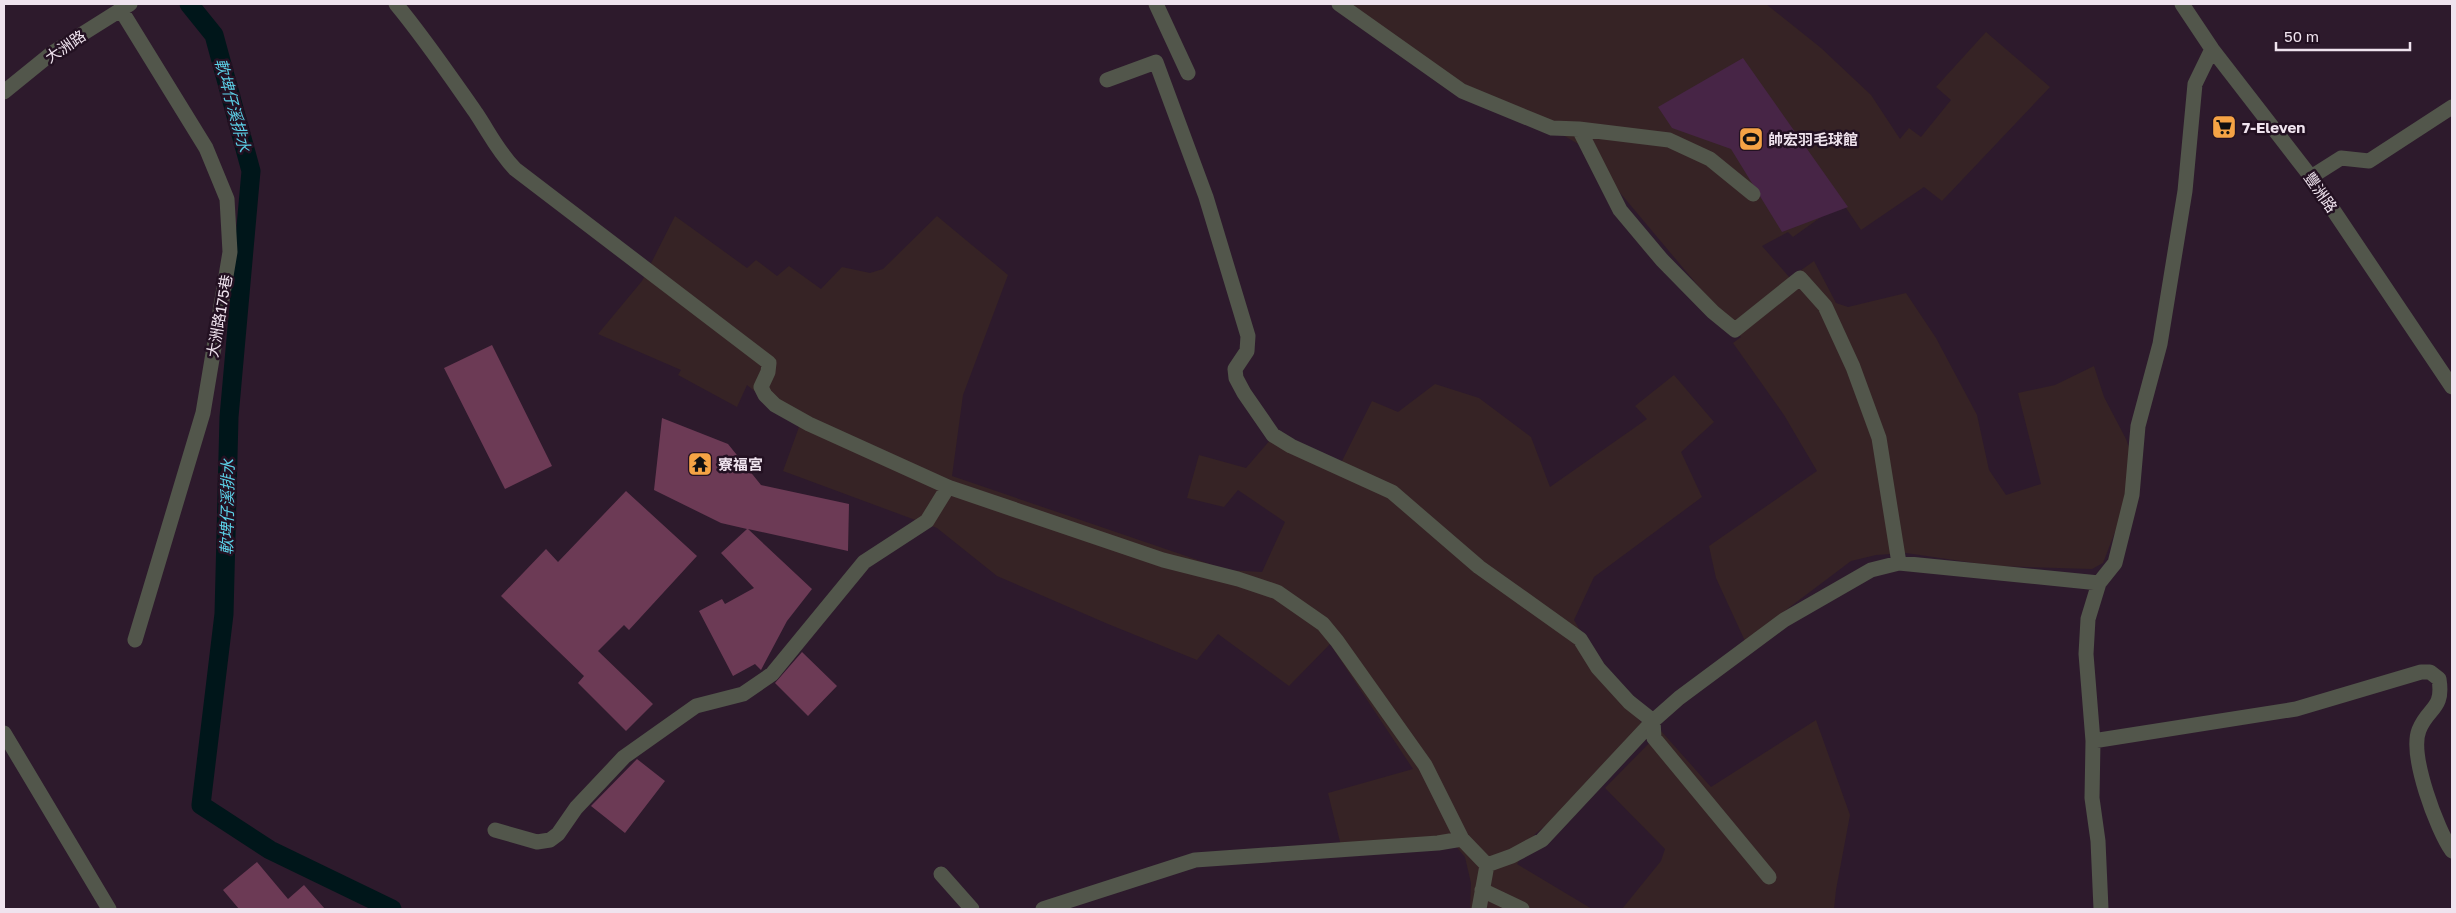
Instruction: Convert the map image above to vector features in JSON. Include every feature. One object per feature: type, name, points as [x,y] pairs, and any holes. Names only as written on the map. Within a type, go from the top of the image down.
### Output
[{"type":"street","points":[[396,4],[427,42],[480,118],[498,152],[515,169],[769,363],[768,372],[761,387],[765,396],[775,405],[808,424],[948,487],[1163,560],[1238,579],[1277,592],[1323,624],[1425,765],[1462,839],[1487,865]]},
{"type":"street","points":[[1156,4],[1188,73]]},
{"type":"street","points":[[1339,4],[1462,91],[1552,128],[1579,129],[1669,140],[1710,159],[1753,194]]},
{"type":"street","name":"豐洲路","points":[[2182,4],[2212,49],[2311,177],[2452,387]]},
{"type":"street","name":"大洲路","points":[[4,92],[52,53],[126,7]]},
{"type":"street","name":"大洲路175巷","points":[[126,7],[206,148],[227,198],[230,252],[203,412],[135,640]]},
{"type":"street","points":[[2101,909],[2098,841],[2092,798],[2093,741],[2086,654],[2088,619],[2099,584],[2115,563],[2132,495],[2138,426],[2160,344],[2185,191],[2195,84],[2212,49]]},
{"type":"street","points":[[1107,80],[1156,62],[1206,197],[1248,336],[1247,351],[1235,369],[1236,378],[1244,393],[1273,434],[1291,446],[1392,492],[1479,567],[1580,639],[1598,668],[1629,702],[1653,722],[1654,738],[1769,877]]},
{"type":"street","points":[[2311,177],[2341,158],[2369,161],[2452,107]]},
{"type":"street","points":[[1579,129],[1620,210],[1662,260],[1714,312],[1735,330],[1800,278],[1824,306],[1853,367],[1879,438],[1899,563]]},
{"type":"street","points":[[495,830],[537,842],[550,840],[558,834],[576,808],[624,757],[696,706],[743,694],[772,674],[864,562],[927,521],[948,487]]},
{"type":"street","points":[[1487,865],[1512,856],[1542,840],[1653,722],[1679,698],[1784,620],[1871,570],[1899,563],[2099,584]]},
{"type":"street","points":[[2093,741],[2296,709],[2421,672],[2430,672],[2439,679],[2439,701],[2418,731],[2416,751],[2434,819],[2452,852]]},
{"type":"street","points":[[4,733],[108,909]]},
{"type":"street","points":[[1043,909],[1195,860],[1438,843],[1462,839]]},
{"type":"street","points":[[1479,909],[1487,865]]},
{"type":"street","points":[[941,874],[972,909]]},
{"type":"street","points":[[1482,890],[1522,909]]},
{"type":"shaded area","points":[[1343,4],[1766,4],[1821,48],[1871,95],[1900,139],[1909,128],[1921,137],[1951,100],[1936,87],[1986,32],[2050,87],[1942,201],[1924,187],[1861,230],[1842,202],[1793,237],[1788,232],[1762,246],[1790,278],[1814,261],[1836,303],[1848,307],[1906,293],[1936,338],[1977,415],[1989,470],[2006,495],[2041,484],[2018,393],[2055,385],[2094,366],[2104,397],[2126,439],[2132,456],[2122,514],[2103,563],[2092,569],[1995,566],[1906,553],[1876,555],[1851,561],[1745,641],[1716,578],[1709,546],[1817,471],[1784,415],[1733,343],[1741,337],[1580,145],[1542,123],[1499,108]]},
{"type":"shaded area","name":"帥宏羽毛球館","points":[[1743,58],[1848,207],[1782,232],[1731,149],[1672,128],[1658,107]]},
{"type":"shaded area","points":[[675,216],[747,268],[756,260],[777,276],[789,266],[821,289],[842,267],[870,273],[883,269],[937,216],[1008,275],[963,395],[952,476],[1227,570],[1262,572],[1285,522],[1238,490],[1224,507],[1187,498],[1199,455],[1246,468],[1271,439],[1340,465],[1372,401],[1398,412],[1435,384],[1479,398],[1531,437],[1550,487],[1647,419],[1635,406],[1674,375],[1714,422],[1681,452],[1702,497],[1594,577],[1574,620],[1622,702],[1643,724],[1556,817],[1535,834],[1517,864],[1592,909],[1470,909],[1471,883],[1465,857],[1449,838],[1342,850],[1328,793],[1413,769],[1330,644],[1289,686],[1218,634],[1197,660],[1108,624],[997,576],[937,528],[783,471],[799,427],[747,385],[737,407],[678,375],[681,370],[598,334],[642,281]]},
{"type":"shaded area","points":[[1816,720],[1850,815],[1834,909],[1622,909],[1661,861],[1665,849],[1605,788],[1661,731],[1711,787]]},
{"type":"building","points":[[492,345],[552,466],[505,489],[444,368]]},
{"type":"building","points":[[662,418],[728,444],[761,485],[849,504],[848,551],[748,529],[812,589],[787,621],[761,670],[755,664],[733,676],[699,611],[722,599],[725,604],[754,588],[721,553],[747,529],[721,523],[654,490]]},
{"type":"building","points":[[626,491],[697,556],[629,630],[624,625],[598,651],[653,704],[626,731],[578,683],[584,676],[501,596],[546,549],[558,562]]},
{"type":"building","points":[[802,652],[837,686],[808,716],[775,683]]},
{"type":"building","points":[[637,759],[665,781],[625,833],[591,806]]},
{"type":"building","points":[[257,862],[288,899],[304,885],[325,909],[239,909],[223,890]]},
{"type":"waterway","name":"軟埤仔溪排水","points":[[189,4],[214,35],[251,171],[229,417],[224,614],[201,805],[270,850],[392,909]]},
{"type":"place","name":"7-Eleven","points":[[2224,127]]},
{"type":"place","name":"帥宏羽毛球館","points":[[1751,139]]},
{"type":"place","name":"寮福宮","points":[[700,464]]}]
